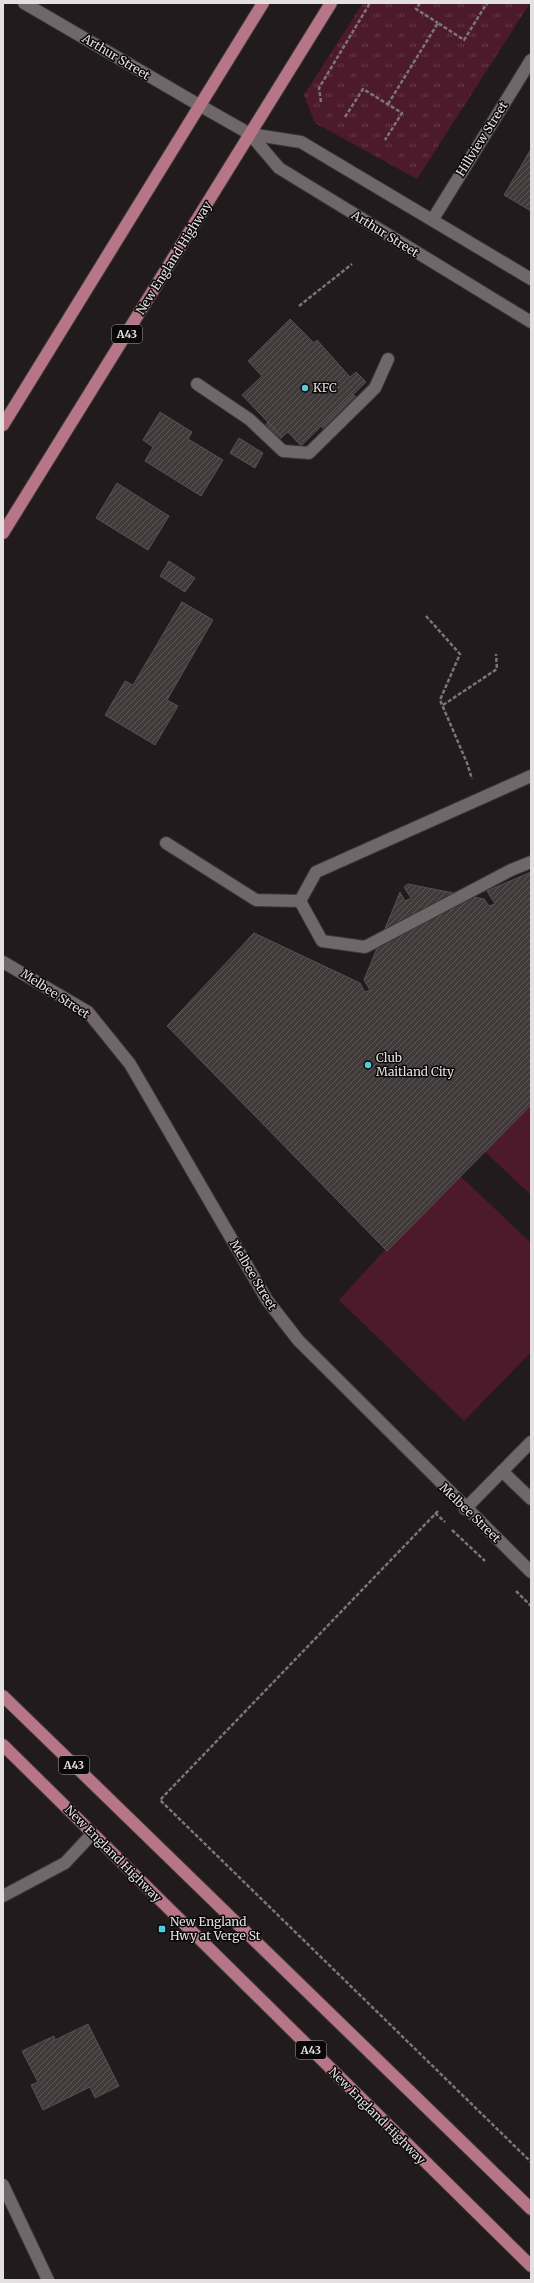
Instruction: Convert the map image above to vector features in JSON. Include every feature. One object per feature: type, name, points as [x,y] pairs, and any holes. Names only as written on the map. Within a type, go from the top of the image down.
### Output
[{"type":"highway","points":[[3,425],[263,3]]},
{"type":"highway","name":"New England Highway","points":[[3,533],[331,3]]},
{"type":"highway","name":"A43","points":[[3,1696],[531,2209]]},
{"type":"highway","name":"New England Highway","points":[[3,1745],[531,2266]]},
{"type":"street","name":"Arthur Street","points":[[24,3],[250,134],[302,142],[433,219],[531,280]]},
{"type":"street","name":"Hillview Street","points":[[433,219],[531,60]]},
{"type":"street","name":"Arthur Street","points":[[250,134],[278,168],[531,322]]},
{"type":"street","points":[[197,384],[249,419],[283,451],[309,454],[375,388],[388,359]]},
{"type":"street","points":[[300,901],[316,872],[531,776]]},
{"type":"street","points":[[166,843],[256,900],[300,901]]},
{"type":"street","points":[[300,901],[322,941],[364,947],[511,870],[531,862]]},
{"type":"street","name":"Melbee Street","points":[[3,962],[88,1012],[108,1035],[130,1064],[267,1300],[281,1320],[298,1340],[465,1509],[531,1572]]},
{"type":"street","points":[[465,1509],[531,1442]]},
{"type":"street","points":[[502,1471],[531,1499]]},
{"type":"street","points":[[3,1896],[65,1863],[92,1834]]},
{"type":"street","points":[[3,2185],[48,2280]]},
{"type":"path","points":[[321,102],[319,88],[370,3]]},
{"type":"path","points":[[420,3],[416,9],[464,40],[487,3]]},
{"type":"path","points":[[388,104],[438,24]]},
{"type":"path","points":[[345,117],[363,89],[402,113],[385,140]]},
{"type":"path","points":[[299,306],[352,264]]},
{"type":"path","points":[[426,616],[460,654],[440,700],[467,763]]},
{"type":"path","points":[[443,705],[497,669],[496,654]]},
{"type":"path","points":[[465,1509],[441,1508],[160,1800],[531,2162]]},
{"type":"path","points":[[435,1514],[485,1562]]},
{"type":"path","points":[[514,1590],[531,1606]]},
{"type":"green space","points":[[363,3],[530,3],[417,179],[315,123],[304,95]]},
{"type":"green space","points":[[402,3],[425,3],[418,13],[408,10]]},
{"type":"green space","points":[[531,1092],[531,1195],[479,1146]]},
{"type":"green space","points":[[456,1172],[531,1243],[531,1352],[464,1421],[339,1300]]},
{"type":"building","points":[[531,149],[531,211],[504,195]]},
{"type":"building","name":"KFC","points":[[290,319],[314,343],[317,340],[350,377],[356,372],[366,382],[301,446],[288,432],[282,437],[242,395],[262,376],[248,361]]},
{"type":"building","points":[[353,394],[365,406],[332,438],[321,426]]},
{"type":"building","points":[[160,412],[192,432],[188,439],[223,460],[201,496],[145,461],[153,447],[143,440]]},
{"type":"building","points":[[268,422],[282,437],[279,440],[263,428]]},
{"type":"building","points":[[239,438],[263,453],[255,468],[230,453]]},
{"type":"building","points":[[117,483],[169,516],[148,550],[96,518]]},
{"type":"building","points":[[169,561],[195,578],[185,592],[160,576]]},
{"type":"building","points":[[182,602],[213,620],[167,700],[178,706],[155,745],[105,715],[125,681],[133,685]]},
{"type":"building","name":"Club Maitland City","points":[[531,872],[531,1105],[387,1251],[167,1026],[254,933],[360,983],[365,992],[370,990],[364,980],[400,892],[405,901],[411,898],[404,887],[408,884],[484,899],[489,906],[495,904],[487,891]]},
{"type":"building","points":[[88,2024],[119,2086],[95,2098],[90,2087],[43,2110],[31,2085],[38,2082],[22,2051],[54,2036],[55,2040]]},
{"type":"place","name":"KFC","points":[[305,388]]},
{"type":"place","name":"Club Maitland City","points":[[368,1065]]},
{"type":"place","name":"New England Hwy at Verge St","points":[[162,1929]]}]
